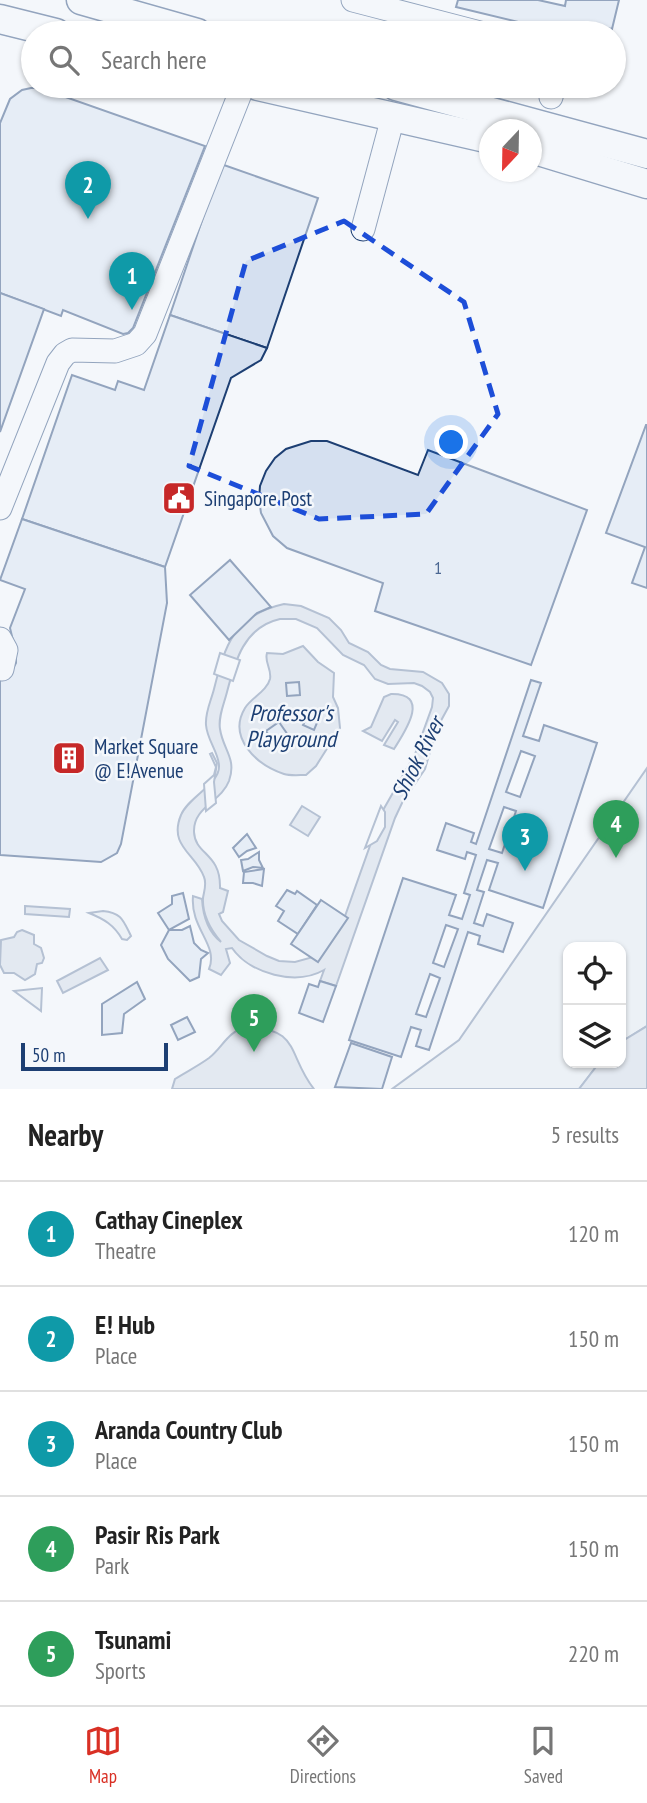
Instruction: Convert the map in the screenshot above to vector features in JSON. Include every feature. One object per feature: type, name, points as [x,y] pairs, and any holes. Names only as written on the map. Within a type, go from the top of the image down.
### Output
[{"type":"main road","points":[[81,0],[155,21]]},
{"type":"main road","points":[[0,19],[21,24]]},
{"type":"main road","points":[[310,98],[479,137]]},
{"type":"main road","points":[[440,98],[647,154]]},
{"type":"main road","points":[[542,152],[647,184]]},
{"type":"lane","points":[[353,0],[434,21]]},
{"type":"lane","points":[[0,508],[58,363],[65,354],[72,350],[115,351],[135,344],[145,334],[238,98]]},
{"type":"lane","points":[[363,229],[393,117]]},
{"type":"lane","points":[[0,639],[6,650],[2,669]]},
{"type":"highlighted area","points":[[344,221],[464,302],[498,414],[426,514],[319,519],[189,466],[246,261]]},
{"type":"shaded area","points":[[647,768],[647,1026],[626,1039],[626,942],[563,942],[563,1068],[595,1068],[579,1089],[392,1089],[459,1040]]},
{"type":"shaded area","points":[[103,911],[121,918],[131,936],[127,940],[122,939],[108,923],[89,913]]},
{"type":"shaded area","points":[[42,988],[41,1011],[14,991]]},
{"type":"water","name":"Shiok River","points":[[284,604],[301,606],[329,618],[349,643],[368,652],[381,665],[390,669],[423,672],[442,683],[449,694],[449,706],[437,728],[425,769],[395,818],[336,986],[320,981],[324,970],[300,977],[262,971],[250,965],[232,948],[226,949],[230,963],[221,975],[209,969],[211,960],[208,944],[193,908],[193,896],[202,899],[204,913],[204,877],[180,842],[178,826],[185,808],[218,773],[218,761],[207,731],[207,711],[228,646],[234,634],[254,616]],"holes":[[[280,619],[296,619],[317,628],[343,655],[364,665],[375,679],[388,684],[414,683],[422,686],[433,698],[432,707],[415,754],[382,812],[345,916],[317,956],[295,962],[279,961],[239,940],[222,921],[219,914],[223,912],[228,891],[220,888],[216,868],[195,840],[195,823],[229,781],[231,766],[220,720],[230,680],[243,647],[258,629]]]},
{"type":"water","name":"Professor's Playground","points":[[303,646],[318,662],[334,673],[333,697],[338,708],[340,728],[316,766],[306,775],[289,775],[264,764],[248,749],[242,740],[240,719],[248,704],[270,679],[267,653],[283,654]]},
{"type":"water","points":[[391,694],[403,695],[410,700],[413,707],[408,724],[394,749],[384,745],[398,722],[395,720],[382,741],[363,731],[371,727],[384,697]]},
{"type":"water","points":[[302,806],[320,817],[308,836],[290,825]]},
{"type":"water","points":[[25,906],[70,909],[69,917],[25,914]]},
{"type":"water","points":[[22,930],[34,935],[34,944],[41,948],[44,958],[42,963],[37,964],[35,974],[25,980],[14,973],[4,973],[0,965],[1,940],[14,937]]},
{"type":"water","points":[[100,958],[108,970],[63,993],[57,981]]},
{"type":"water","points":[[647,1026],[647,1089],[579,1089],[595,1068],[626,1068],[626,1039]]},
{"type":"water","points":[[246,1027],[276,1032],[285,1038],[314,1089],[172,1089],[175,1079],[209,1058],[230,1036]]},
{"type":"pier","points":[[220,653],[240,660],[233,681],[214,674]]},
{"type":"pier","points":[[212,753],[217,763],[214,782],[216,803],[206,811],[204,784],[214,775],[216,767],[210,754]]},
{"type":"pier","points":[[381,806],[385,812],[385,827],[377,841],[365,848]]},
{"type":"building","points":[[458,0],[538,0],[565,6],[566,0],[619,0],[614,21],[514,21],[456,7]]},
{"type":"building","points":[[21,91],[21,98],[68,98],[205,146],[133,328],[128,333],[123,334],[63,310],[61,316],[0,293],[0,123],[10,99]]},
{"type":"building","points":[[221,164],[318,198],[267,348],[170,315]]},
{"type":"building","points":[[0,293],[44,309],[0,432]]},
{"type":"building","points":[[170,315],[267,348],[261,360],[231,378],[165,567],[22,519],[72,375],[115,390],[118,381],[144,390]]},
{"type":"building","points":[[646,425],[647,588],[632,583],[645,547],[606,533]]},
{"type":"building","points":[[311,441],[327,441],[418,475],[428,450],[587,510],[531,665],[375,611],[383,583],[287,548],[273,536],[261,513],[259,499],[260,486],[266,471],[286,449]]},
{"type":"building","name":"Market Square @ E!Avenue","points":[[22,519],[165,567],[167,603],[121,844],[117,853],[101,862],[0,855],[0,668],[11,672],[16,663],[10,628],[25,589],[0,580]]},
{"type":"building","points":[[230,560],[271,607],[257,613],[229,640],[190,595]]},
{"type":"building","points":[[531,680],[541,683],[523,736],[539,741],[544,725],[597,743],[543,908],[489,890],[498,863],[487,860],[477,890],[484,892],[474,923],[483,926],[487,914],[513,923],[503,952],[478,944],[480,936],[468,932],[429,1050],[416,1046],[421,1030],[411,1027],[401,1057],[349,1040],[403,878],[456,895],[449,915],[462,919],[470,895],[464,893],[476,855],[467,852],[465,859],[437,850],[446,823],[474,833],[471,842],[476,844]],"holes":[[[521,751],[535,756],[520,797],[506,792]],[[504,807],[516,811],[502,853],[489,849]],[[446,925],[458,929],[444,967],[433,963]],[[430,974],[440,978],[426,1017],[416,1014]]]},
{"type":"building","points":[[299,682],[300,695],[287,696],[286,683]]},
{"type":"building","points":[[308,714],[319,718],[314,730],[303,725]]},
{"type":"building","points":[[279,722],[288,735],[275,744],[266,731]]},
{"type":"building","points":[[247,834],[256,848],[239,857],[233,848]]},
{"type":"building","points":[[259,852],[263,868],[253,867],[243,871],[241,860]]},
{"type":"building","points":[[264,869],[262,886],[243,883],[244,872]]},
{"type":"building","points":[[287,890],[295,894],[297,891],[317,905],[298,934],[278,921],[284,911],[276,906]]},
{"type":"building","points":[[183,893],[189,919],[169,930],[158,913],[172,904],[172,896]]},
{"type":"building","points":[[321,900],[348,918],[318,962],[291,944]]},
{"type":"building","points":[[190,926],[194,943],[208,953],[201,959],[199,977],[190,981],[168,959],[161,945],[169,930],[182,930]]},
{"type":"building","points":[[320,981],[336,986],[323,1022],[299,1013],[309,984],[318,987]]},
{"type":"building","points":[[137,982],[145,999],[124,1014],[122,1033],[102,1035],[102,1004]]},
{"type":"building","points":[[187,1017],[195,1032],[178,1040],[171,1025]]},
{"type":"building","points":[[351,1043],[392,1057],[382,1089],[335,1087]]},
{"type":"place","name":"E! Hub","points":[[88,219]]},
{"type":"place","name":"Cathay Cineplex","points":[[132,310]]},
{"type":"place","name":"Singapore Post","points":[[179,498]]},
{"type":"place","name":"Market Square @ E!Avenue","points":[[69,758]]},
{"type":"place","name":"Pasir Ris Park","points":[[616,858]]},
{"type":"place","name":"Aranda Country Club","points":[[525,871]]},
{"type":"place","name":"Tsunami","points":[[254,1052]]}]
